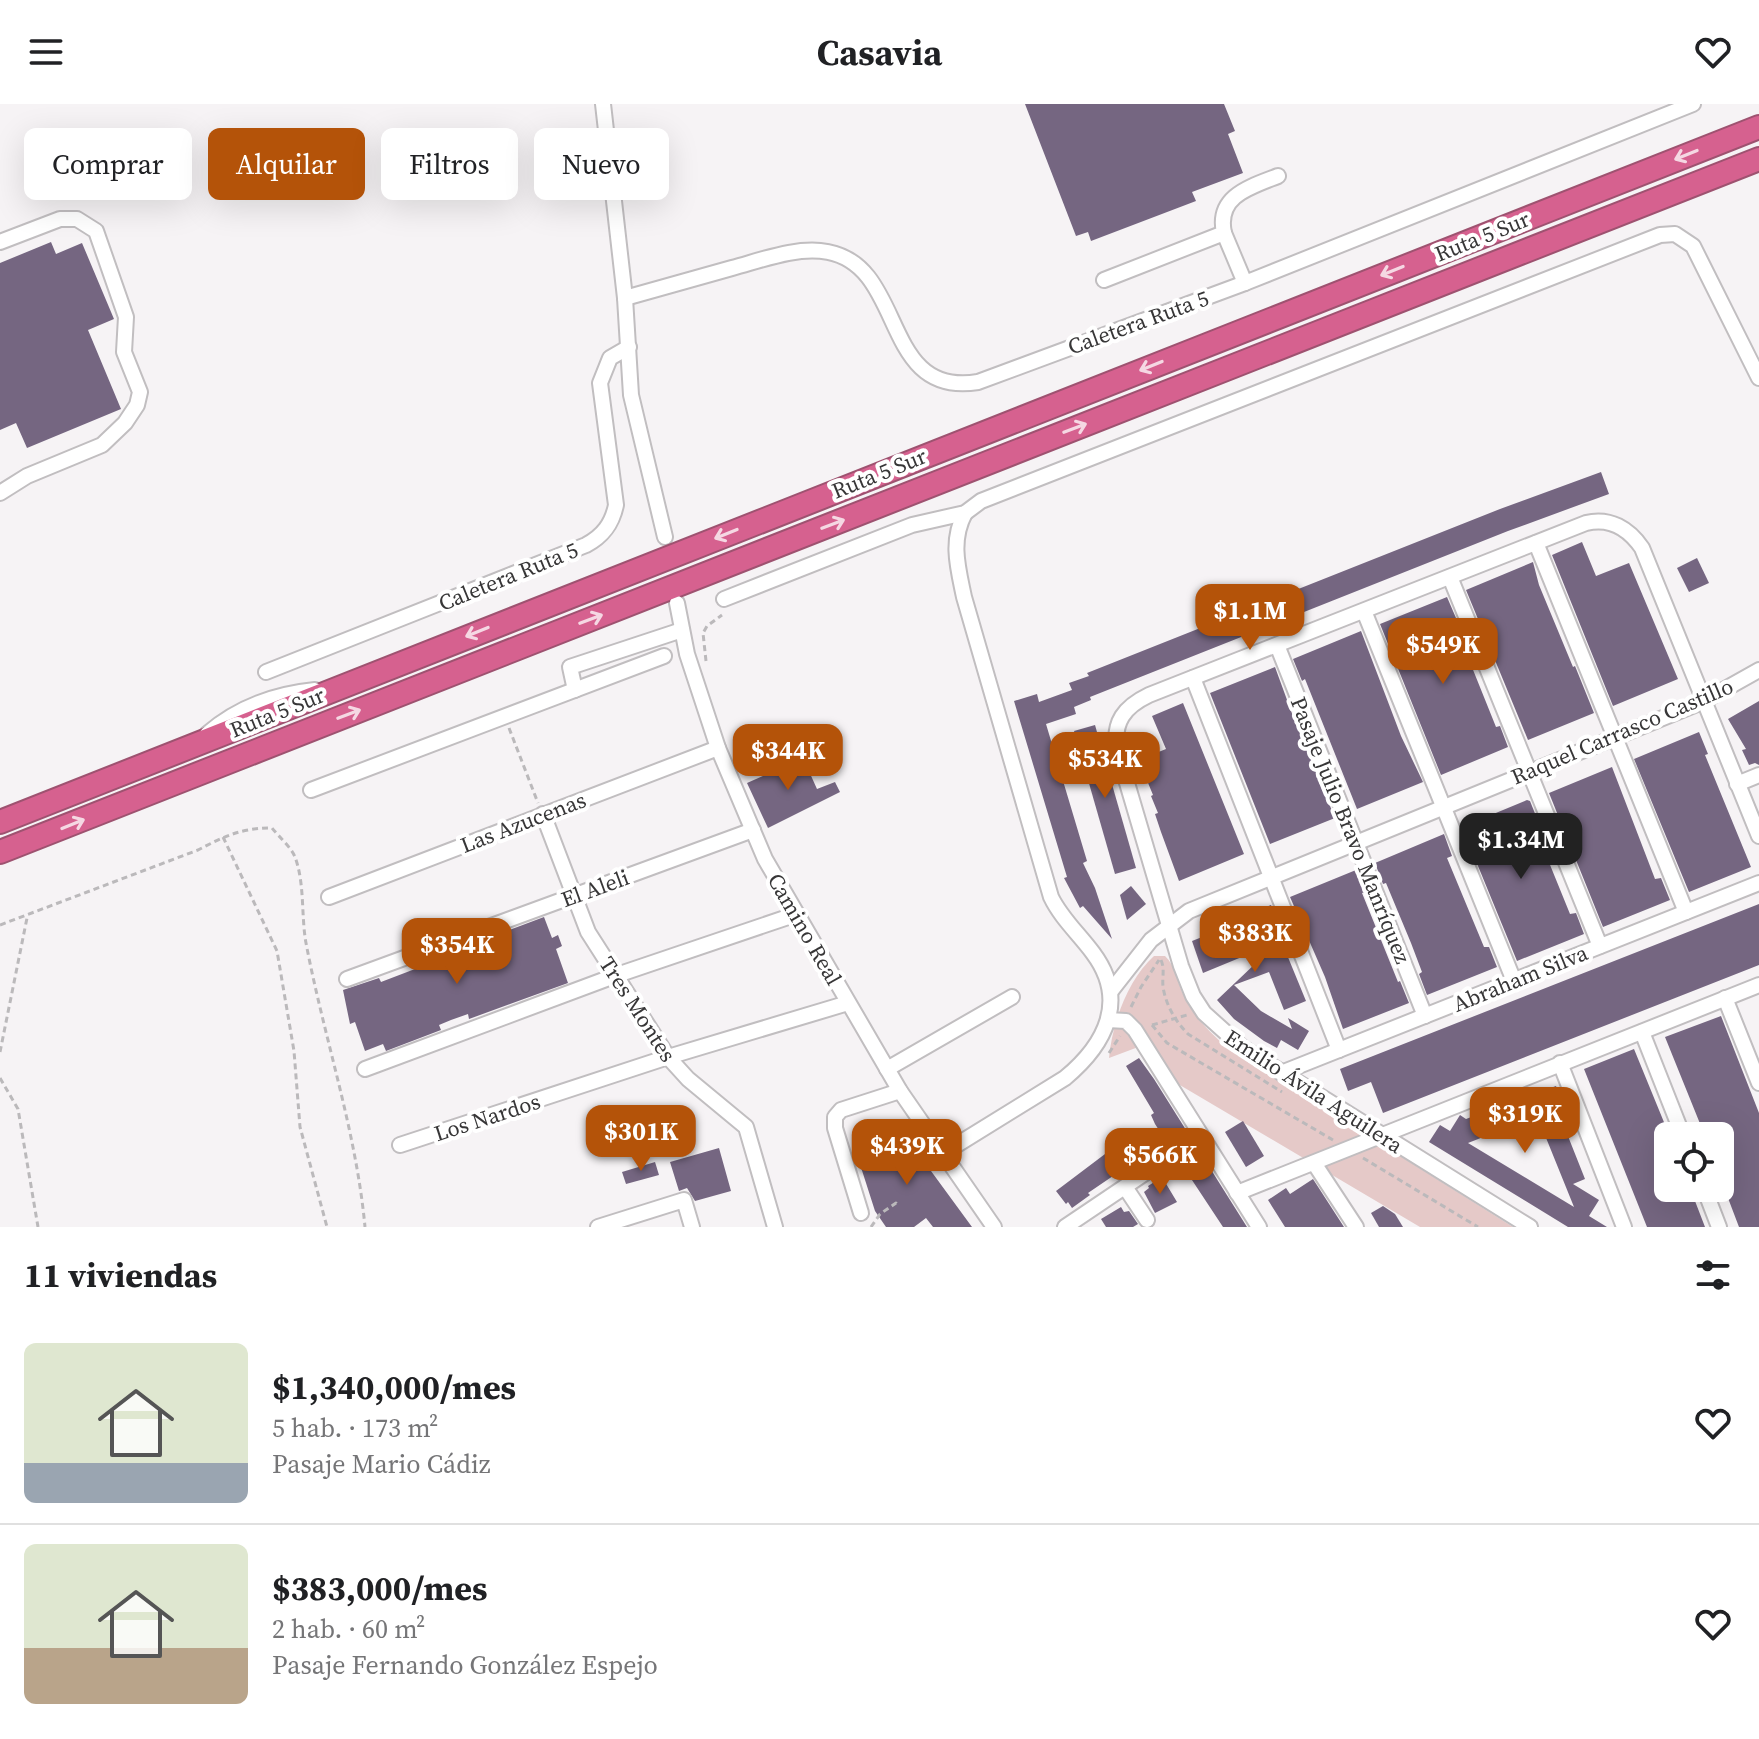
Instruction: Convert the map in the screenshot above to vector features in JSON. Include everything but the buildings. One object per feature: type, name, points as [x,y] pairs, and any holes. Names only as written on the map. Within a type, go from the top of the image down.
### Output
[{"type":"highway","name":"Ruta 5 Sur","points":[[0,822],[1759,127]]},
{"type":"highway","name":"Ruta 5 Sur","points":[[0,852],[1759,159]]},
{"type":"street","points":[[603,104],[625,298],[634,413],[665,537]]},
{"type":"street","name":"Caletera Ruta 5","points":[[625,298],[779,256],[810,251],[830,252],[848,259],[866,273],[906,350],[919,367],[946,382],[967,384],[1245,283],[1693,104]]},
{"type":"street","points":[[1245,283],[1224,233],[1223,214],[1231,198],[1278,176]]},
{"type":"street","points":[[0,242],[60,219],[77,219],[96,231],[126,317],[124,352],[140,392],[137,405],[125,423],[102,445],[1,488]]},
{"type":"street","points":[[1104,280],[1224,233]]},
{"type":"street","points":[[942,1154],[1065,1078],[1097,1046],[1108,1020],[1111,991],[1095,955],[1059,912],[1051,897],[964,597],[956,556],[958,525],[965,513],[981,501],[1667,234],[1682,237],[1693,246],[1759,378]]},
{"type":"street","name":"Caletera Ruta 5","points":[[266,672],[586,545],[600,536],[611,522],[616,505],[600,383],[610,358],[629,347]]},
{"type":"street","points":[[724,599],[912,525],[965,513]]},
{"type":"street","points":[[1339,1050],[1193,678],[1596,520],[1619,526],[1631,534],[1642,548],[1759,836]]},
{"type":"street","points":[[1536,543],[1686,912]]},
{"type":"street","points":[[1450,577],[1600,946]]},
{"type":"street","name":"Camino Real","points":[[677,603],[687,654],[718,748],[765,859],[900,1091],[994,1227]]},
{"type":"street","points":[[1364,611],[1514,981]]},
{"type":"street","points":[[575,690],[570,667],[682,630]]},
{"type":"street","name":"Pasaje Julio Bravo Manríquez","points":[[1277,645],[1425,1016]]},
{"type":"street","points":[[311,790],[664,656]]},
{"type":"street","name":"Raquel Carrasco Castillo","points":[[1111,991],[1135,957],[1169,924],[1214,899],[1702,702],[1759,670]]},
{"type":"street","name":"Emilio Ávila Aguilera","points":[[1193,678],[1139,700],[1120,717],[1116,730],[1117,749],[1181,966],[1201,1009],[1222,1032],[1281,1073],[1530,1227]]},
{"type":"street","name":"Las Azucenas","points":[[329,897],[718,748]]},
{"type":"street","points":[[1737,784],[1759,775]]},
{"type":"street","name":"Tres Montes","points":[[543,814],[572,897],[588,932],[668,1057],[688,1079],[746,1127],[775,1227]]},
{"type":"street","name":"El Aleli","points":[[347,979],[753,830]]},
{"type":"street","name":"Abraham Silva","points":[[1281,1073],[1759,883]]},
{"type":"street","points":[[365,1069],[617,975],[797,914]]},
{"type":"street","points":[[1237,1193],[1759,985]]},
{"type":"street","points":[[887,1069],[1012,997]]},
{"type":"street","points":[[1725,998],[1759,1083]]},
{"type":"street","name":"Los Nardos","points":[[400,1145],[668,1057],[848,1003]]},
{"type":"street","points":[[1108,1020],[1130,1026],[1259,1227]]},
{"type":"street","points":[[1642,1032],[1677,1122]]},
{"type":"street","points":[[1560,1063],[1624,1227]]},
{"type":"street","points":[[861,1213],[835,1128],[835,1117],[841,1110],[900,1091]]},
{"type":"street","points":[[1065,1227],[1160,1163]]},
{"type":"street","points":[[1314,1163],[1356,1227]]},
{"type":"street","points":[[1125,1187],[1147,1220]]},
{"type":"street","points":[[598,1227],[618,1224],[684,1200],[692,1227]]},
{"type":"street","points":[[1709,1202],[1719,1227]]},
{"type":"path","points":[[707,665],[703,633],[724,613],[724,599]]},
{"type":"path","points":[[504,716],[543,814]]},
{"type":"path","points":[[0,925],[248,828],[272,828],[295,856],[305,940],[338,1071],[365,1227]]},
{"type":"path","points":[[223,837],[277,951],[294,1051],[300,1127],[327,1227]]},
{"type":"path","points":[[0,1052],[28,916]]},
{"type":"path","points":[[1109,1053],[1130,1026],[1141,987],[1159,960]]},
{"type":"path","points":[[1120,1036],[1130,1026],[1152,1025],[1201,1009]]},
{"type":"path","points":[[1152,1025],[1167,1043],[1340,1144],[1342,1152]]},
{"type":"path","points":[[0,1078],[18,1109],[38,1227]]},
{"type":"path","points":[[1361,1157],[1478,1227]]},
{"type":"path","points":[[871,1227],[896,1203],[898,1205]]},
{"type":"shaded area","points":[[1154,956],[1165,956],[1169,960],[1192,1010],[1225,1046],[1513,1227],[1420,1227],[1173,1081],[1149,1043],[1109,1058],[1114,1031],[1129,989]]}]
